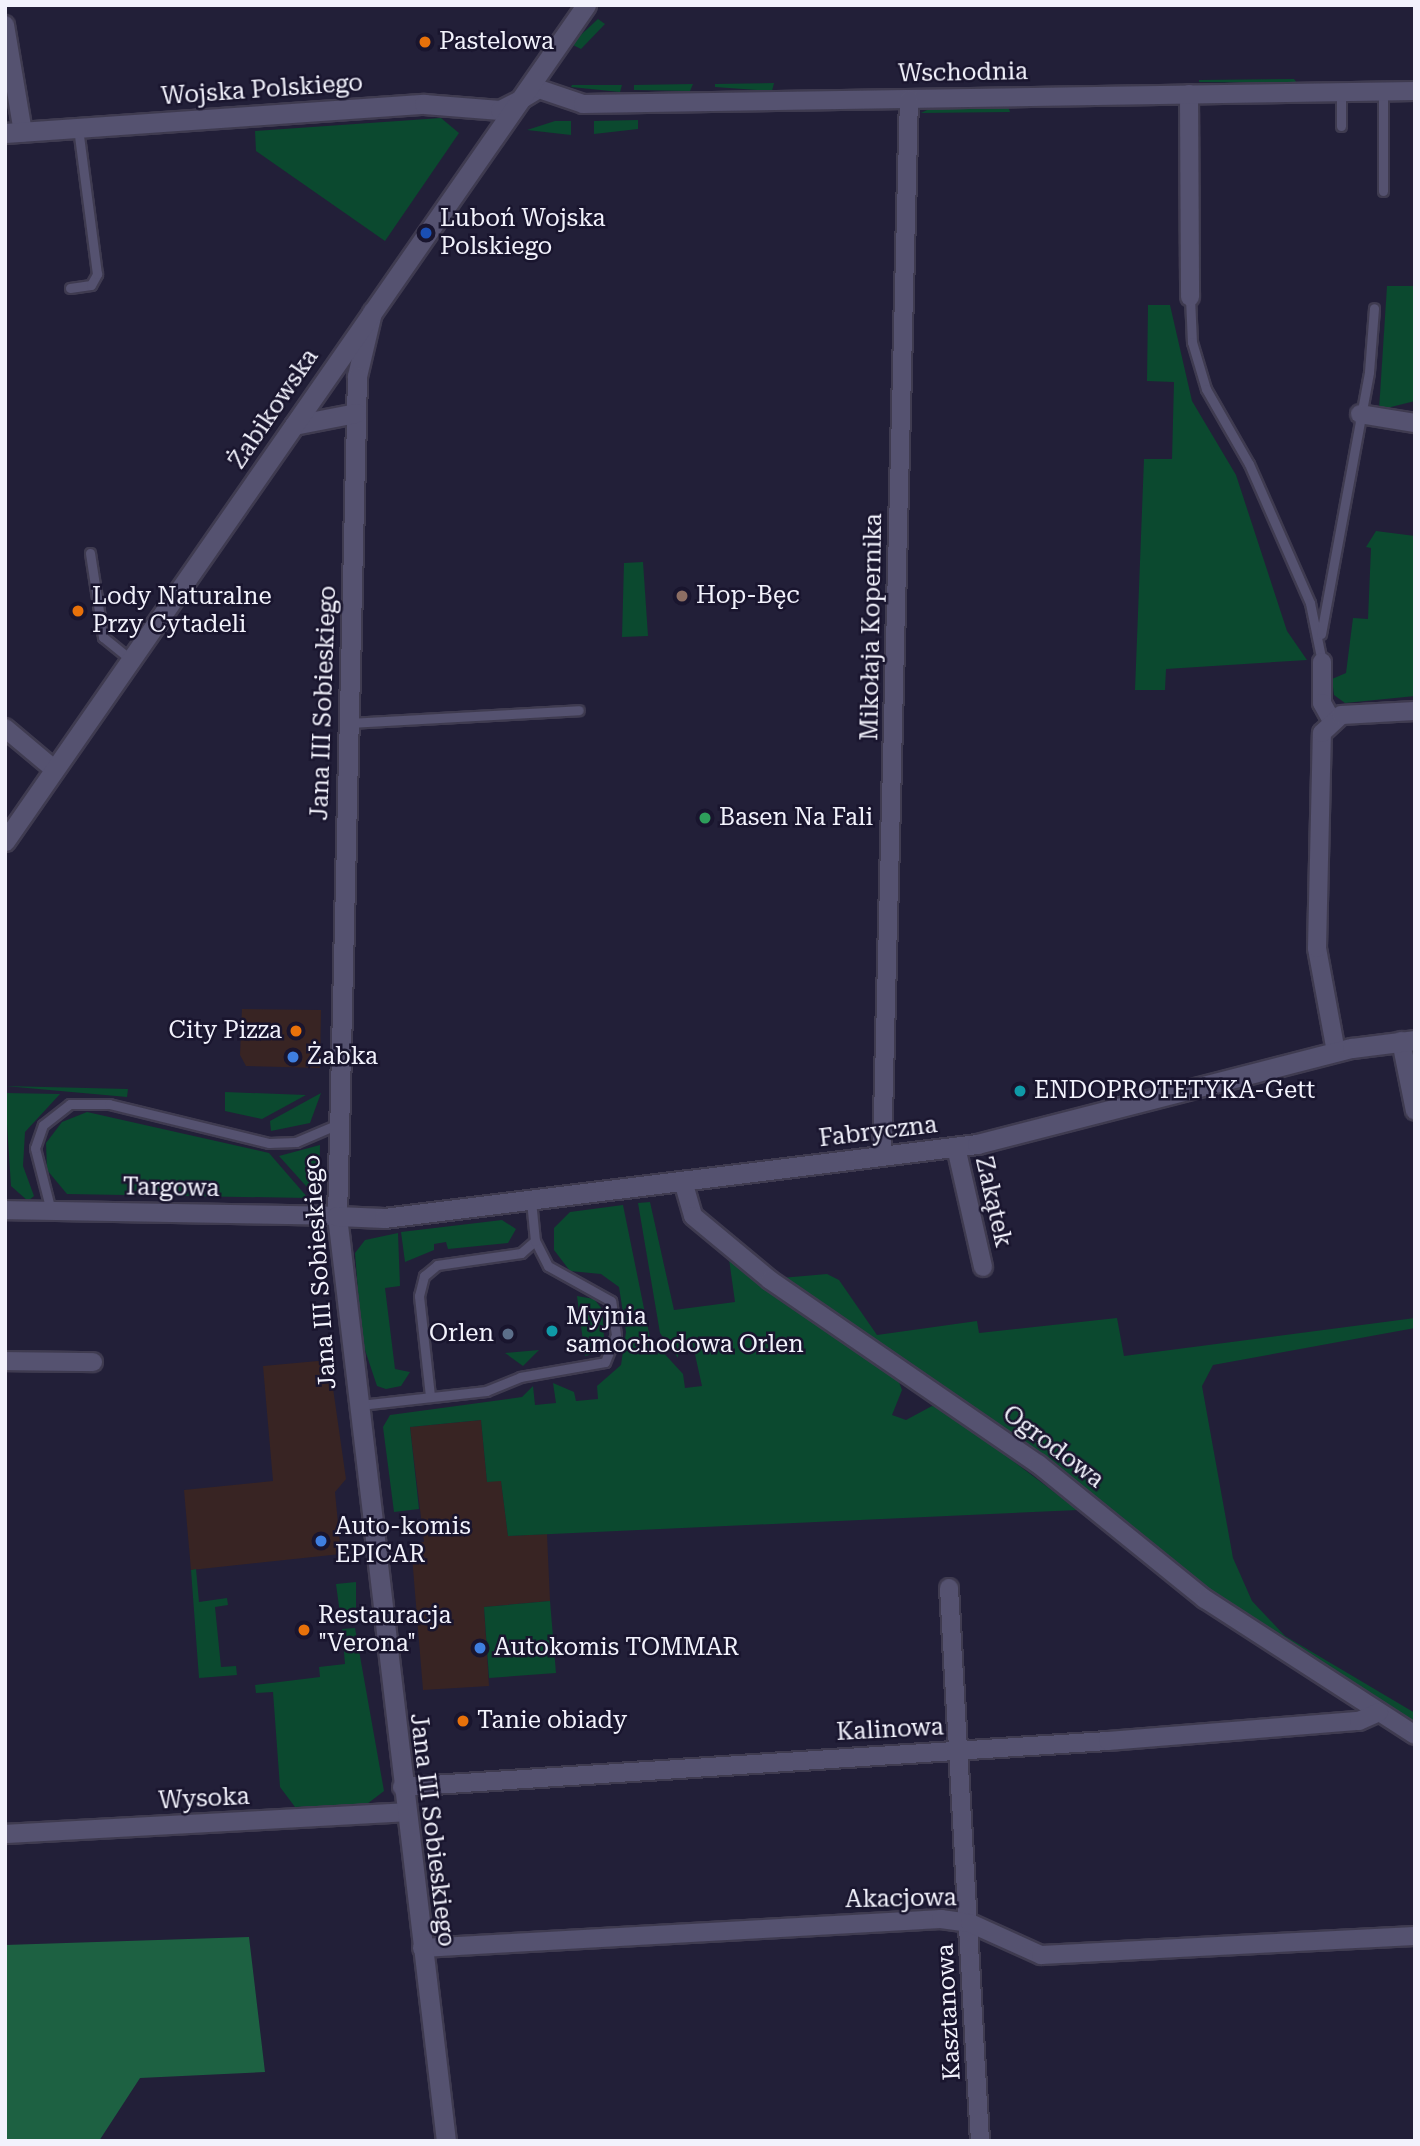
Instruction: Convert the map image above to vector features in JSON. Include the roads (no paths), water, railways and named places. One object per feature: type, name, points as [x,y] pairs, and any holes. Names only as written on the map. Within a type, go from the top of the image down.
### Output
[{"type":"street","name":"Żabikowska","points":[[5,841],[586,5]]},
{"type":"street","points":[[5,25],[14,133]]},
{"type":"street","name":"Wschodnia","points":[[519,101],[539,89],[583,104],[1415,91]]},
{"type":"street","points":[[1189,94],[1191,296]]},
{"type":"street","name":"Mikołaja Kopernika","points":[[881,1156],[909,99]]},
{"type":"street","name":"Wojska Polskiego","points":[[14,133],[424,104],[499,110],[519,101]]},
{"type":"street","name":"Jana III Sobieskiego","points":[[372,312],[360,350],[356,413],[336,1125],[337,1216],[354,1406],[446,2141]]},
{"type":"street","points":[[294,425],[356,413]]},
{"type":"street","points":[[1360,414],[1415,423]]},
{"type":"street","points":[[1322,663],[1322,703],[1331,719]]},
{"type":"street","points":[[1331,719],[1415,711]]},
{"type":"street","points":[[1331,719],[1321,739],[1315,902],[1319,967],[1336,1052]]},
{"type":"street","points":[[5,728],[55,770]]},
{"type":"street","points":[[1408,1040],[1415,1111]]},
{"type":"street","name":"Fabryczna","points":[[337,1216],[384,1218],[956,1147],[1071,1124],[1336,1052],[1408,1040]]},
{"type":"street","name":"Zakątek","points":[[956,1147],[984,1267]]},
{"type":"street","name":"Ogrodowa","points":[[683,1181],[693,1216],[752,1266],[1038,1464],[1205,1599],[1415,1735]]},
{"type":"street","name":"Targowa","points":[[5,1210],[337,1216]]},
{"type":"street","points":[[5,1361],[93,1362]]},
{"type":"street","name":"Kasztanowa","points":[[949,1588],[970,1923],[980,2141]]},
{"type":"street","name":"Kalinowa","points":[[402,1787],[959,1751],[1359,1721],[1379,1712]]},
{"type":"street","name":"Wysoka","points":[[5,1834],[405,1812]]},
{"type":"street","name":"Akacjowa","points":[[422,1948],[970,1923],[1041,1955],[1415,1936]]},
{"type":"lane","points":[[1341,92],[1341,126]]},
{"type":"lane","points":[[1383,92],[1383,191]]},
{"type":"lane","points":[[70,288],[91,285],[97,274],[78,128]]},
{"type":"lane","points":[[1191,296],[1192,342],[1206,389],[1249,464],[1321,635]]},
{"type":"lane","points":[[1322,663],[1321,635],[1360,414],[1374,308]]},
{"type":"lane","points":[[90,553],[103,637],[131,660]]},
{"type":"lane","points":[[348,723],[579,710]]},
{"type":"lane","points":[[51,1211],[34,1148],[43,1125],[70,1104],[109,1104],[269,1143],[296,1142],[336,1125]]},
{"type":"lane","points":[[354,1406],[588,1370],[611,1355],[611,1301],[596,1288],[558,1277],[535,1241],[531,1200]]},
{"type":"lane","points":[[430,1396],[419,1296],[424,1276],[437,1265],[521,1252],[535,1241]]},
{"type":"place","name":"Pastelowa","points":[[425,42]]},
{"type":"place","name":"Luboń Wojska Polskiego","points":[[426,233]]},
{"type":"place","name":"Hop-Bęc","points":[[682,596]]},
{"type":"place","name":"Lody Naturalne Przy Cytadeli","points":[[78,611]]},
{"type":"place","name":"Basen Na Fali","points":[[705,818]]},
{"type":"place","name":"City Pizza","points":[[296,1031]]},
{"type":"place","name":"Żabka","points":[[293,1057]]},
{"type":"place","name":"ENDOPROTETYKA-Gett","points":[[1020,1091]]},
{"type":"place","name":"Myjnia samochodowa Orlen","points":[[552,1331]]},
{"type":"place","name":"Orlen","points":[[508,1334]]},
{"type":"place","name":"Auto-komis EPICAR","points":[[321,1541]]},
{"type":"place","name":"Restauracja \"Verona\"","points":[[304,1630]]},
{"type":"place","name":"Autokomis TOMMAR","points":[[480,1648]]},
{"type":"place","name":"Tanie obiady","points":[[463,1721]]}]
